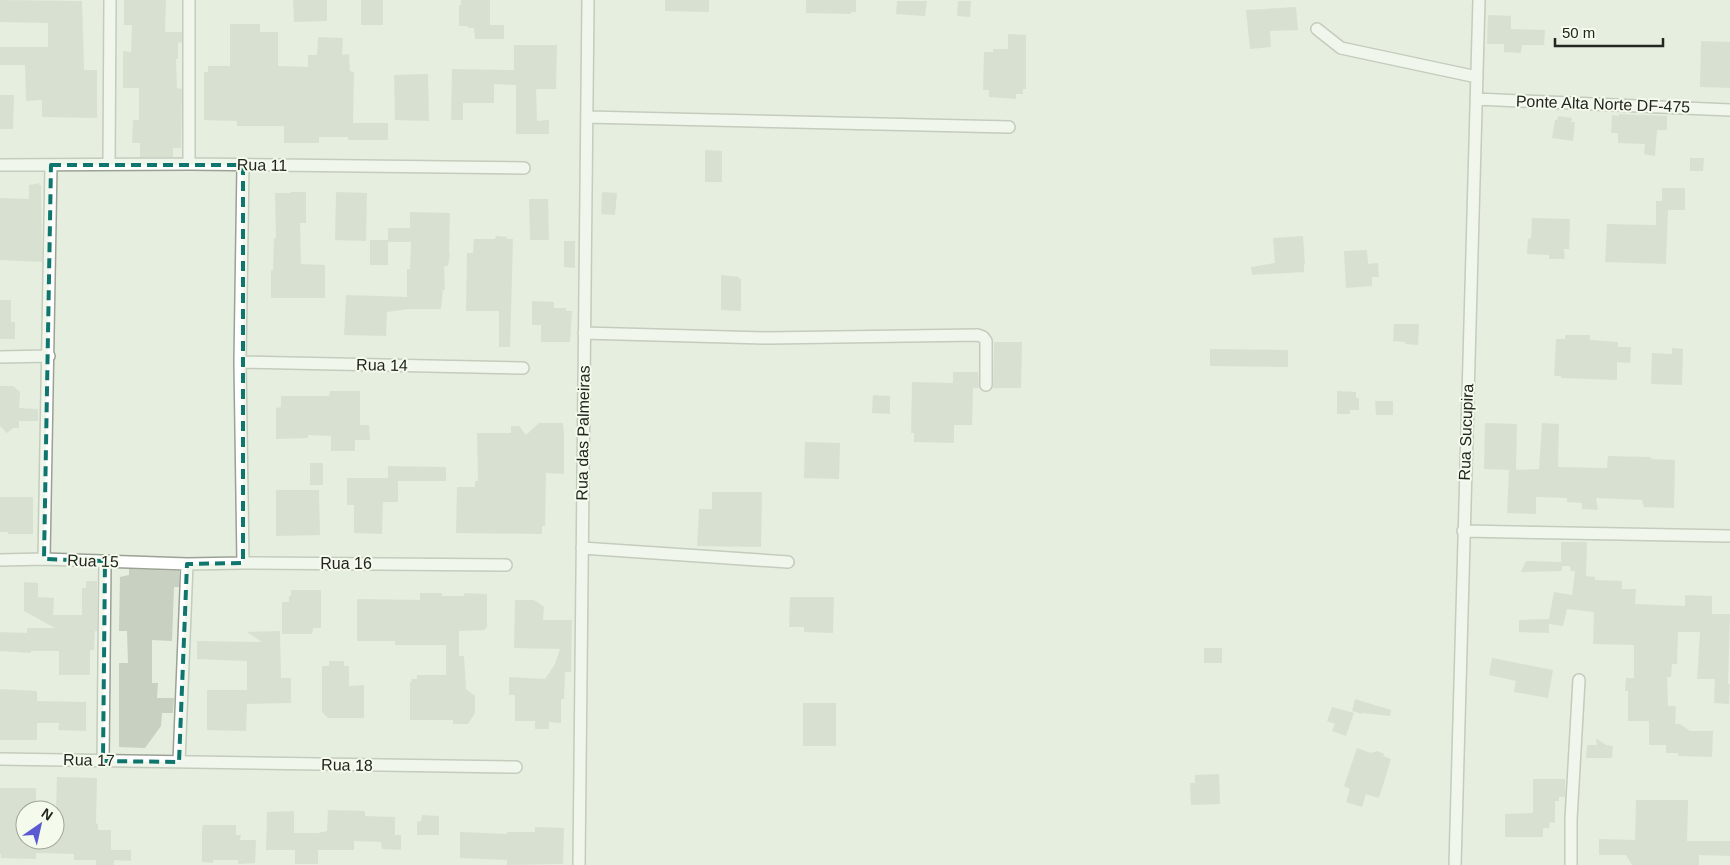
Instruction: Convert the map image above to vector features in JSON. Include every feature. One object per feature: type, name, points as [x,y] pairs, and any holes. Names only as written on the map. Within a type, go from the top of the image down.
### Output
[{"type":"street","points":[[109,164],[110,0]]},
{"type":"street","points":[[189,0],[189,164]]},
{"type":"street","name":"Rua das Palmeiras","points":[[579,865],[588,0]]},
{"type":"street","name":"Rua Sucupira","points":[[1454,865],[1479,0]]},
{"type":"street","points":[[1317,29],[1341,48],[1477,77]]},
{"type":"street","name":"Ponte Alta Norte DF-475","points":[[1476,99],[1730,110]]},
{"type":"street","points":[[587,117],[1009,127]]},
{"type":"street","name":"Rua 11","points":[[0,165],[189,164],[524,168]]},
{"type":"street","points":[[44,559],[51,165]]},
{"type":"street","points":[[243,165],[240,362],[243,563]]},
{"type":"street","points":[[584,334],[768,338],[978,335],[986,341],[986,385]]},
{"type":"street","points":[[0,357],[49,356]]},
{"type":"street","name":"Rua 14","points":[[240,362],[523,368]]},
{"type":"street","points":[[1463,531],[1730,536]]},
{"type":"street","points":[[582,548],[788,562]]},
{"type":"street","name":"Rua 15","points":[[0,560],[44,559],[187,564]]},
{"type":"street","points":[[103,761],[104,561]]},
{"type":"street","points":[[179,762],[187,564]]},
{"type":"street","name":"Rua 16","points":[[187,564],[506,565]]},
{"type":"street","points":[[1570,865],[1579,680]]},
{"type":"street","name":"Rua 17","points":[[0,759],[179,762]]},
{"type":"street","name":"Rua 18","points":[[179,762],[516,767]]},
{"type":"highlighted area","points":[[51,165],[243,165],[243,563],[187,564],[179,762],[103,761],[105,561],[44,559]]},
{"type":"building","points":[[0,0],[82,1],[84,70],[97,70],[97,118],[42,117],[42,100],[26,101],[25,65],[0,65],[0,47],[48,47],[48,23],[0,22]]},
{"type":"building","points":[[124,0],[166,0],[165,32],[182,32],[182,42],[178,43],[178,59],[176,59],[177,88],[182,89],[181,148],[173,148],[173,157],[140,157],[140,143],[132,143],[133,120],[139,120],[139,88],[123,88],[123,51],[131,52],[132,25],[124,25]]},
{"type":"building","points":[[293,0],[327,0],[327,21],[294,22]]},
{"type":"building","points":[[361,0],[383,0],[383,25],[361,25]]},
{"type":"building","points":[[461,0],[490,0],[490,25],[504,25],[504,39],[475,39],[474,28],[459,26],[459,5],[461,5]]},
{"type":"building","points":[[665,0],[709,0],[709,12],[665,11]]},
{"type":"building","points":[[806,0],[856,0],[856,12],[851,12],[851,14],[806,13]]},
{"type":"building","points":[[897,1],[927,1],[925,16],[896,14]]},
{"type":"building","points":[[958,1],[971,1],[970,17],[957,16]]},
{"type":"building","points":[[1296,7],[1298,30],[1270,31],[1271,47],[1250,49],[1246,10]]},
{"type":"building","points":[[1488,15],[1511,16],[1511,29],[1545,30],[1544,45],[1522,45],[1521,53],[1504,52],[1504,44],[1487,44]]},
{"type":"building","points":[[230,24],[260,24],[260,32],[278,32],[278,66],[308,67],[308,55],[317,55],[318,37],[343,38],[342,55],[349,54],[350,71],[354,72],[353,123],[388,123],[388,140],[348,140],[348,137],[319,137],[319,143],[284,143],[284,126],[237,126],[237,121],[204,120],[204,72],[208,72],[208,66],[230,66]]},
{"type":"building","points":[[1008,34],[1026,35],[1026,89],[1023,89],[1023,94],[1016,94],[1016,99],[989,97],[989,90],[983,90],[984,52],[993,52],[993,49],[1008,49]]},
{"type":"building","points":[[1701,41],[1730,42],[1730,88],[1700,87]]},
{"type":"building","points":[[514,45],[557,45],[556,89],[536,89],[537,121],[549,120],[549,134],[516,134],[516,85],[494,84],[494,103],[463,103],[463,120],[451,120],[452,69],[514,70]]},
{"type":"building","points":[[428,74],[429,121],[395,120],[394,75]]},
{"type":"building","points":[[0,95],[14,95],[13,129],[0,129]]},
{"type":"building","points":[[1619,114],[1667,116],[1667,130],[1657,130],[1655,156],[1644,154],[1645,144],[1618,143],[1618,133],[1611,133],[1612,115],[1619,116]]},
{"type":"building","points":[[1558,116],[1572,118],[1571,122],[1575,122],[1573,141],[1552,138],[1555,120],[1557,120]]},
{"type":"building","points":[[705,150],[722,151],[722,182],[705,182]]},
{"type":"building","points":[[1690,158],[1704,158],[1703,171],[1690,171]]},
{"type":"building","points":[[39,183],[41,185],[42,262],[0,260],[0,198],[29,199],[29,185]]},
{"type":"building","points":[[1662,188],[1685,188],[1685,210],[1668,210],[1666,264],[1605,262],[1607,224],[1656,225],[1656,201],[1662,201]]},
{"type":"building","points":[[306,192],[306,223],[300,223],[301,264],[325,265],[325,298],[271,298],[271,270],[273,270],[274,238],[276,238],[275,193]]},
{"type":"building","points":[[336,192],[367,193],[366,241],[335,240]]},
{"type":"building","points":[[602,192],[617,193],[615,215],[601,214]]},
{"type":"building","points":[[529,199],[548,199],[549,240],[530,240]]},
{"type":"building","points":[[410,212],[450,213],[450,253],[448,266],[444,266],[445,290],[443,290],[441,309],[409,309],[387,312],[386,336],[344,335],[346,295],[407,297],[407,269],[410,269],[411,242],[388,242],[388,265],[370,265],[370,240],[388,240],[388,228],[410,228]]},
{"type":"building","points":[[1532,218],[1570,219],[1569,249],[1564,249],[1565,259],[1549,259],[1549,255],[1527,254],[1528,239],[1531,238]]},
{"type":"building","points":[[496,236],[513,239],[510,347],[499,347],[499,311],[466,311],[467,253],[473,253],[474,239],[495,239]]},
{"type":"building","points":[[1303,236],[1304,272],[1252,275],[1251,267],[1275,263],[1273,238]]},
{"type":"building","points":[[564,241],[575,241],[575,268],[564,267]]},
{"type":"building","points":[[1367,250],[1368,264],[1378,263],[1379,277],[1372,277],[1372,286],[1346,288],[1344,251]]},
{"type":"building","points":[[721,275],[739,277],[741,279],[741,311],[721,310]]},
{"type":"building","points":[[0,300],[11,300],[11,322],[15,322],[15,339],[0,339]]},
{"type":"building","points":[[532,301],[554,302],[554,308],[566,308],[566,311],[572,311],[570,342],[541,342],[541,325],[532,325]]},
{"type":"building","points":[[1394,324],[1419,324],[1418,345],[1393,341]]},
{"type":"building","points":[[1565,335],[1590,335],[1590,340],[1618,342],[1618,347],[1631,347],[1630,363],[1617,362],[1617,380],[1561,378],[1561,376],[1554,376],[1556,339],[1565,339]]},
{"type":"building","points":[[994,342],[1022,342],[1021,388],[993,388]]},
{"type":"building","points":[[1672,348],[1683,349],[1682,385],[1651,384],[1652,353],[1672,354]]},
{"type":"building","points":[[1210,349],[1288,350],[1288,367],[1210,366]]},
{"type":"building","points":[[953,372],[978,372],[979,388],[973,388],[972,425],[954,425],[954,443],[914,442],[914,433],[911,433],[912,382],[953,383]]},
{"type":"building","points":[[0,386],[13,386],[20,392],[19,408],[38,409],[38,421],[19,421],[19,428],[13,428],[7,433],[0,426]]},
{"type":"building","points":[[330,391],[360,391],[360,425],[369,425],[370,440],[355,440],[355,451],[331,451],[331,436],[308,435],[308,438],[276,439],[276,408],[281,407],[281,396],[329,396]]},
{"type":"building","points":[[1337,391],[1356,392],[1356,398],[1359,398],[1359,410],[1350,410],[1350,414],[1337,414]]},
{"type":"building","points":[[873,395],[890,396],[890,414],[872,413]]},
{"type":"building","points":[[1375,401],[1393,401],[1393,415],[1376,415]]},
{"type":"building","points":[[539,423],[563,423],[564,434],[564,474],[546,473],[545,526],[542,526],[542,534],[456,533],[457,487],[475,487],[475,481],[478,481],[477,433],[511,433],[511,426],[519,426],[526,435]]},
{"type":"building","points":[[1485,423],[1517,424],[1516,470],[1484,469]]},
{"type":"building","points":[[1542,423],[1559,424],[1558,467],[1607,468],[1608,456],[1651,457],[1651,459],[1675,460],[1674,508],[1644,507],[1642,500],[1596,498],[1598,510],[1582,509],[1582,503],[1567,502],[1567,498],[1536,497],[1536,514],[1507,513],[1509,470],[1539,469]]},
{"type":"building","points":[[805,442],[840,443],[839,479],[804,478]]},
{"type":"building","points":[[310,463],[323,463],[323,485],[310,485]]},
{"type":"building","points":[[388,466],[446,467],[446,481],[398,481],[398,502],[383,502],[382,534],[354,533],[354,505],[347,505],[347,478],[388,478]]},
{"type":"building","points":[[276,490],[319,490],[320,535],[276,536]]},
{"type":"building","points":[[712,492],[762,492],[761,547],[697,546],[699,509],[712,509]]},
{"type":"building","points":[[0,497],[33,497],[33,534],[8,534],[8,532],[0,532]]},
{"type":"building","points":[[1561,542],[1587,542],[1586,576],[1595,577],[1595,580],[1622,581],[1622,589],[1636,589],[1635,604],[1685,606],[1685,595],[1712,596],[1712,614],[1730,614],[1729,704],[1714,703],[1715,679],[1697,679],[1700,632],[1678,632],[1677,664],[1672,664],[1671,677],[1667,677],[1668,706],[1676,706],[1675,724],[1680,724],[1690,731],[1713,731],[1712,757],[1678,756],[1678,753],[1666,753],[1666,745],[1649,745],[1649,721],[1628,721],[1628,691],[1625,691],[1626,678],[1634,678],[1634,645],[1593,644],[1594,612],[1567,609],[1563,626],[1549,624],[1549,633],[1519,632],[1519,620],[1549,619],[1554,592],[1572,595],[1575,571],[1571,571],[1570,566],[1562,566],[1562,571],[1521,572],[1526,561],[1561,562]]},
{"type":"building","points":[[129,569],[179,571],[179,587],[174,587],[172,641],[152,640],[152,683],[158,683],[157,698],[174,698],[173,713],[162,713],[161,726],[145,748],[119,747],[119,663],[128,663],[127,631],[119,631],[120,577],[129,575]]},
{"type":"building","points":[[86,581],[97,581],[97,631],[95,631],[94,650],[90,650],[90,675],[59,675],[59,651],[31,651],[31,653],[0,651],[0,632],[27,633],[27,628],[55,628],[24,611],[24,582],[38,583],[38,597],[54,598],[53,615],[82,615],[82,588],[86,588]]},
{"type":"building","points":[[291,590],[321,590],[321,628],[313,628],[312,634],[282,634],[282,602],[289,602]]},
{"type":"building","points":[[420,593],[442,593],[442,596],[464,596],[464,593],[487,594],[487,627],[484,630],[459,631],[459,656],[464,656],[466,689],[475,696],[475,713],[468,724],[453,724],[453,720],[410,720],[411,679],[417,679],[417,675],[446,675],[446,645],[395,645],[395,641],[357,641],[357,599],[420,600]]},
{"type":"building","points":[[790,597],[834,597],[833,633],[804,632],[804,627],[789,627]]},
{"type":"building","points":[[515,600],[534,600],[544,607],[543,620],[572,620],[571,672],[565,672],[564,699],[561,699],[561,723],[549,722],[549,729],[535,729],[535,721],[515,721],[515,695],[509,695],[509,677],[545,679],[555,664],[560,649],[514,648]]},
{"type":"building","points":[[280,631],[281,678],[291,678],[291,703],[247,704],[246,731],[207,730],[207,690],[247,690],[247,661],[197,659],[197,641],[262,642],[247,632]]},
{"type":"building","points":[[1204,648],[1222,648],[1222,663],[1204,663]]},
{"type":"building","points":[[1492,658],[1553,670],[1548,698],[1514,692],[1516,681],[1489,675]]},
{"type":"building","points":[[329,661],[344,661],[344,666],[349,666],[349,686],[364,685],[364,718],[328,718],[322,712],[322,666],[329,666]]},
{"type":"building","points":[[0,689],[37,691],[37,701],[86,702],[86,731],[58,730],[59,723],[37,723],[37,740],[0,740]]},
{"type":"building","points":[[1355,699],[1391,710],[1390,716],[1362,714],[1352,711]]},
{"type":"building","points":[[803,703],[836,703],[836,746],[803,746]]},
{"type":"building","points":[[1332,707],[1354,713],[1346,736],[1332,731],[1335,724],[1327,721]]},
{"type":"building","points":[[1596,738],[1606,745],[1613,746],[1612,758],[1586,758],[1587,745],[1597,745]]},
{"type":"building","points":[[1357,748],[1371,753],[1377,751],[1391,759],[1379,798],[1366,794],[1362,807],[1346,802],[1350,789],[1344,786]]},
{"type":"building","points":[[1219,774],[1220,804],[1191,805],[1190,783],[1195,783],[1195,775]]},
{"type":"building","points":[[57,777],[97,778],[96,823],[98,824],[98,830],[111,830],[111,850],[131,850],[131,861],[114,860],[114,865],[96,865],[96,860],[74,860],[74,854],[36,853],[36,859],[1,858],[0,788],[36,788],[36,800],[15,800],[15,850],[65,850],[65,800],[56,800]]},
{"type":"building","points":[[1533,779],[1565,779],[1565,797],[1559,797],[1559,801],[1555,801],[1555,823],[1550,822],[1549,828],[1543,828],[1543,837],[1505,837],[1505,814],[1533,813]]},
{"type":"building","points":[[1636,800],[1688,800],[1687,841],[1730,841],[1730,856],[1699,855],[1699,865],[1632,865],[1626,855],[1599,855],[1599,839],[1635,840]]},
{"type":"building","points":[[328,810],[365,811],[365,816],[395,817],[395,835],[401,835],[401,850],[382,849],[381,842],[354,841],[354,850],[318,850],[318,864],[295,864],[295,850],[266,850],[267,812],[294,811],[294,833],[318,833],[327,831]]},
{"type":"building","points":[[422,815],[439,816],[439,835],[417,835],[417,822],[421,821]]},
{"type":"building","points":[[203,825],[236,825],[236,835],[241,835],[240,840],[256,840],[255,863],[238,864],[238,860],[213,860],[213,863],[202,862]]},
{"type":"building","points":[[535,827],[564,828],[563,864],[507,865],[507,860],[460,858],[460,832],[507,834],[507,832],[535,832]]}]
